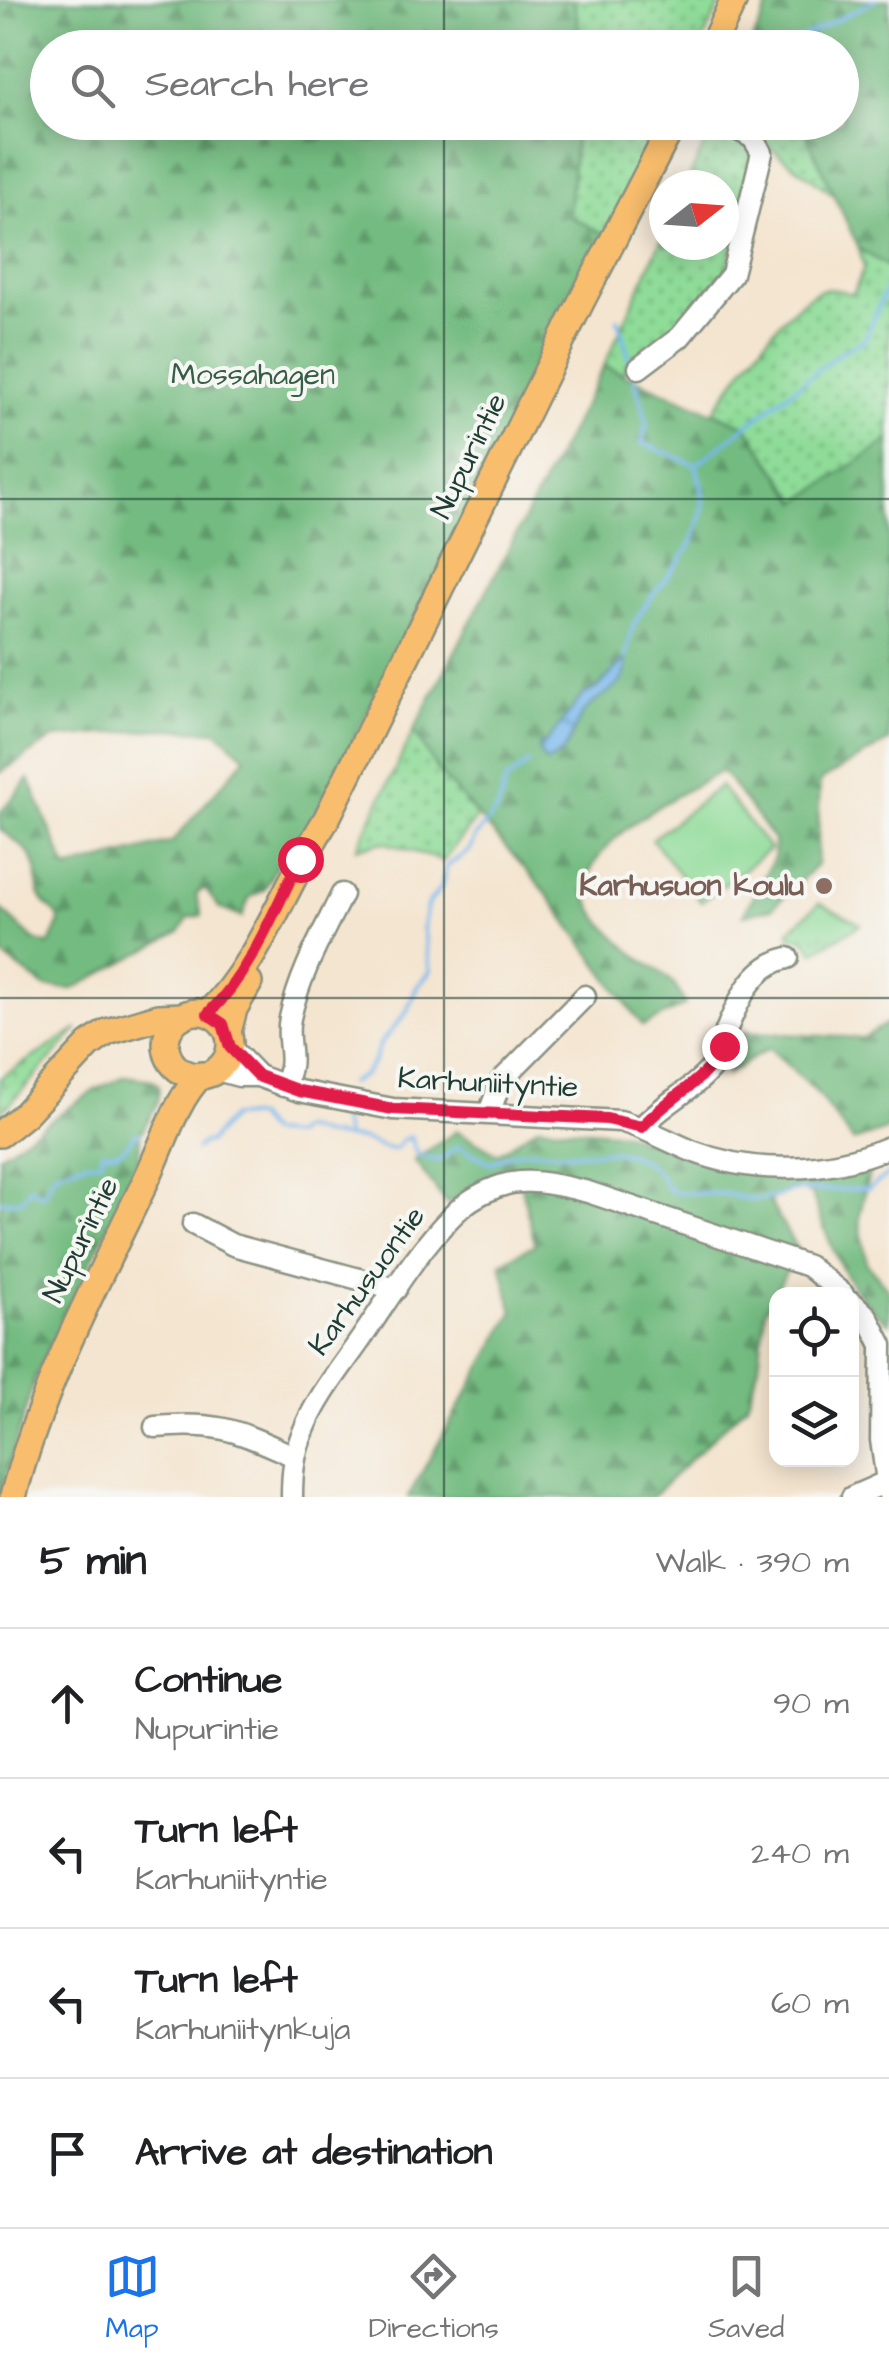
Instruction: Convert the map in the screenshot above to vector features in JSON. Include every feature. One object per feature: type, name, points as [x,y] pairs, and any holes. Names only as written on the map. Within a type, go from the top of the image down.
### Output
[{"type":"main road","points":[[720,30],[734,0]]},
{"type":"main road","name":"Nupurintie","points":[[195,1015],[224,997],[325,820],[665,140]]},
{"type":"main road","name":"Nupurintie","points":[[229,1040],[234,1009],[311,862],[325,820]]},
{"type":"main road","points":[[170,1052],[169,1032],[195,1015]]},
{"type":"main road","points":[[0,1134],[25,1114],[89,1045],[107,1032],[138,1022],[158,1017],[216,1018],[229,1040],[228,1056],[209,1073],[190,1074],[138,1022]]},
{"type":"main road","name":"Nupurintie","points":[[170,1052],[170,1126]]},
{"type":"main road","name":"Nupurintie","points":[[13,1497],[26,1445],[48,1385],[170,1126],[209,1073]]},
{"type":"street","points":[[639,368],[680,336],[732,274],[762,153],[754,140]]},
{"type":"street","points":[[283,1086],[292,1070],[288,1032],[297,992],[307,962],[342,894]]},
{"type":"street","points":[[642,1127],[714,1064],[746,988],[772,961],[788,958]]},
{"type":"street","points":[[489,1113],[501,1081],[585,996]]},
{"type":"street","name":"Karhuniityntie","points":[[229,1040],[258,1076]]},
{"type":"street","name":"Karhuniityntie","points":[[209,1073],[258,1076],[325,1098],[393,1109],[607,1119],[642,1127],[723,1161],[760,1166],[808,1168],[889,1147]]},
{"type":"street","name":"Karhusuontie","points":[[292,1497],[294,1456],[305,1426],[330,1384],[452,1215],[474,1198],[500,1186],[525,1182],[555,1184],[588,1192],[808,1266],[834,1287]]},
{"type":"street","points":[[194,1224],[234,1245],[396,1289]]},
{"type":"street","points":[[852,1497],[887,1488],[881,1440],[885,1345],[859,1309]]},
{"type":"street","points":[[155,1427],[198,1423],[227,1427],[294,1456]]},
{"type":"green space","name":"Mossahagen","points":[[0,0],[574,0],[579,30],[30,30],[30,140],[575,140],[569,216],[606,235],[298,851],[284,852],[264,890],[249,898],[242,917],[219,908],[205,888],[196,894],[202,915],[188,918],[180,932],[73,989],[45,987],[3,956],[0,908],[33,939],[48,945],[59,924],[57,914],[39,893],[31,856],[0,829],[0,813],[29,779],[67,869],[172,842],[246,757],[217,731],[161,729],[54,738],[0,773]]},
{"type":"green space","points":[[574,0],[723,0],[708,30],[579,30]]},
{"type":"green space","points":[[771,0],[889,0],[889,267],[859,249],[809,140],[859,140],[859,30],[758,30]]},
{"type":"green space","points":[[575,140],[654,140],[606,235],[569,216]]},
{"type":"green space","points":[[707,140],[744,140],[753,149],[739,215],[739,170],[693,170]]},
{"type":"green space","points":[[764,140],[809,140],[835,196]]},
{"type":"green space","points":[[859,249],[889,267],[889,440],[799,502],[746,426],[713,412],[763,343],[808,297],[833,289],[853,294],[864,268]]},
{"type":"green space","points":[[652,260],[730,260],[727,272],[674,335],[621,373],[604,366]]},
{"type":"green space","points":[[604,366],[746,426],[798,502],[889,440],[889,741],[820,781],[817,865],[772,908],[743,915],[774,858],[774,840],[722,771],[640,819],[602,853],[591,871],[587,890],[592,907],[625,946],[668,978],[685,1005],[643,1026],[544,890],[437,770],[414,730]]},
{"type":"green space","points":[[414,730],[437,770],[478,816],[443,861],[384,842],[357,848]]},
{"type":"green space","points":[[720,786],[770,849],[701,902],[652,839]]},
{"type":"green space","points":[[819,903],[861,924],[814,952],[804,938],[790,937],[789,931]]},
{"type":"green space","points":[[889,1022],[889,1129],[853,1141],[815,1091],[769,1048],[727,1074],[742,1032],[863,1038]]},
{"type":"green space","points":[[78,1029],[9,1105],[0,1112],[0,1078]]},
{"type":"green space","points":[[125,1076],[152,1080],[159,1086],[158,1102],[140,1135],[139,1157],[129,1183],[36,1375],[0,1495],[0,1155],[95,1090]]},
{"type":"green space","points":[[538,1126],[626,1133],[722,1168],[812,1175],[870,1168],[859,1219],[867,1264],[889,1290],[889,1323],[861,1297],[859,1287],[850,1282],[812,1194],[792,1188],[769,1201],[798,1251],[778,1287],[769,1287],[759,1365],[747,1404],[652,1497],[408,1497],[513,1312],[501,1263],[535,1244],[518,1173],[494,1174],[447,1204],[414,1160],[457,1131],[498,1154]]},
{"type":"water","points":[[626,658],[621,681],[588,707],[561,754],[546,762],[539,745],[548,741],[582,696],[597,688]]},
{"type":"waterway","points":[[817,30],[875,0]]},
{"type":"waterway","points":[[696,465],[841,352],[865,339],[889,282]]},
{"type":"waterway","points":[[618,319],[631,364]]},
{"type":"waterway","points":[[633,373],[647,422],[642,443],[696,465]]},
{"type":"waterway","points":[[626,658],[642,610],[696,534],[703,496],[696,465]]},
{"type":"waterway","points":[[350,1083],[364,1075],[380,1044],[406,1013],[417,987],[430,972],[423,926],[427,906],[441,887],[447,866],[469,851],[475,837],[498,809],[506,781],[529,763]]},
{"type":"waterway","points":[[343,1112],[346,1136]]},
{"type":"waterway","points":[[196,1149],[209,1142],[231,1117],[256,1117],[269,1133],[293,1136],[304,1129],[391,1149],[410,1137],[416,1153],[435,1160],[457,1146],[491,1163],[521,1151],[620,1152],[652,1167],[672,1192],[727,1194],[750,1200],[791,1191],[869,1189],[889,1174]]},
{"type":"waterway","points":[[0,1201],[21,1201],[30,1188],[43,1195],[55,1172],[101,1161],[103,1151],[118,1152],[135,1134],[140,1134]]},
{"type":"place","name":"Karhusuon koulu","points":[[824,886]]},
{"type":"route","points":[[300,859],[260,940],[224,997],[208,1014],[223,1024],[230,1047],[258,1076],[299,1091],[393,1109],[607,1119],[642,1127],[670,1100],[696,1083],[724,1046]]}]
